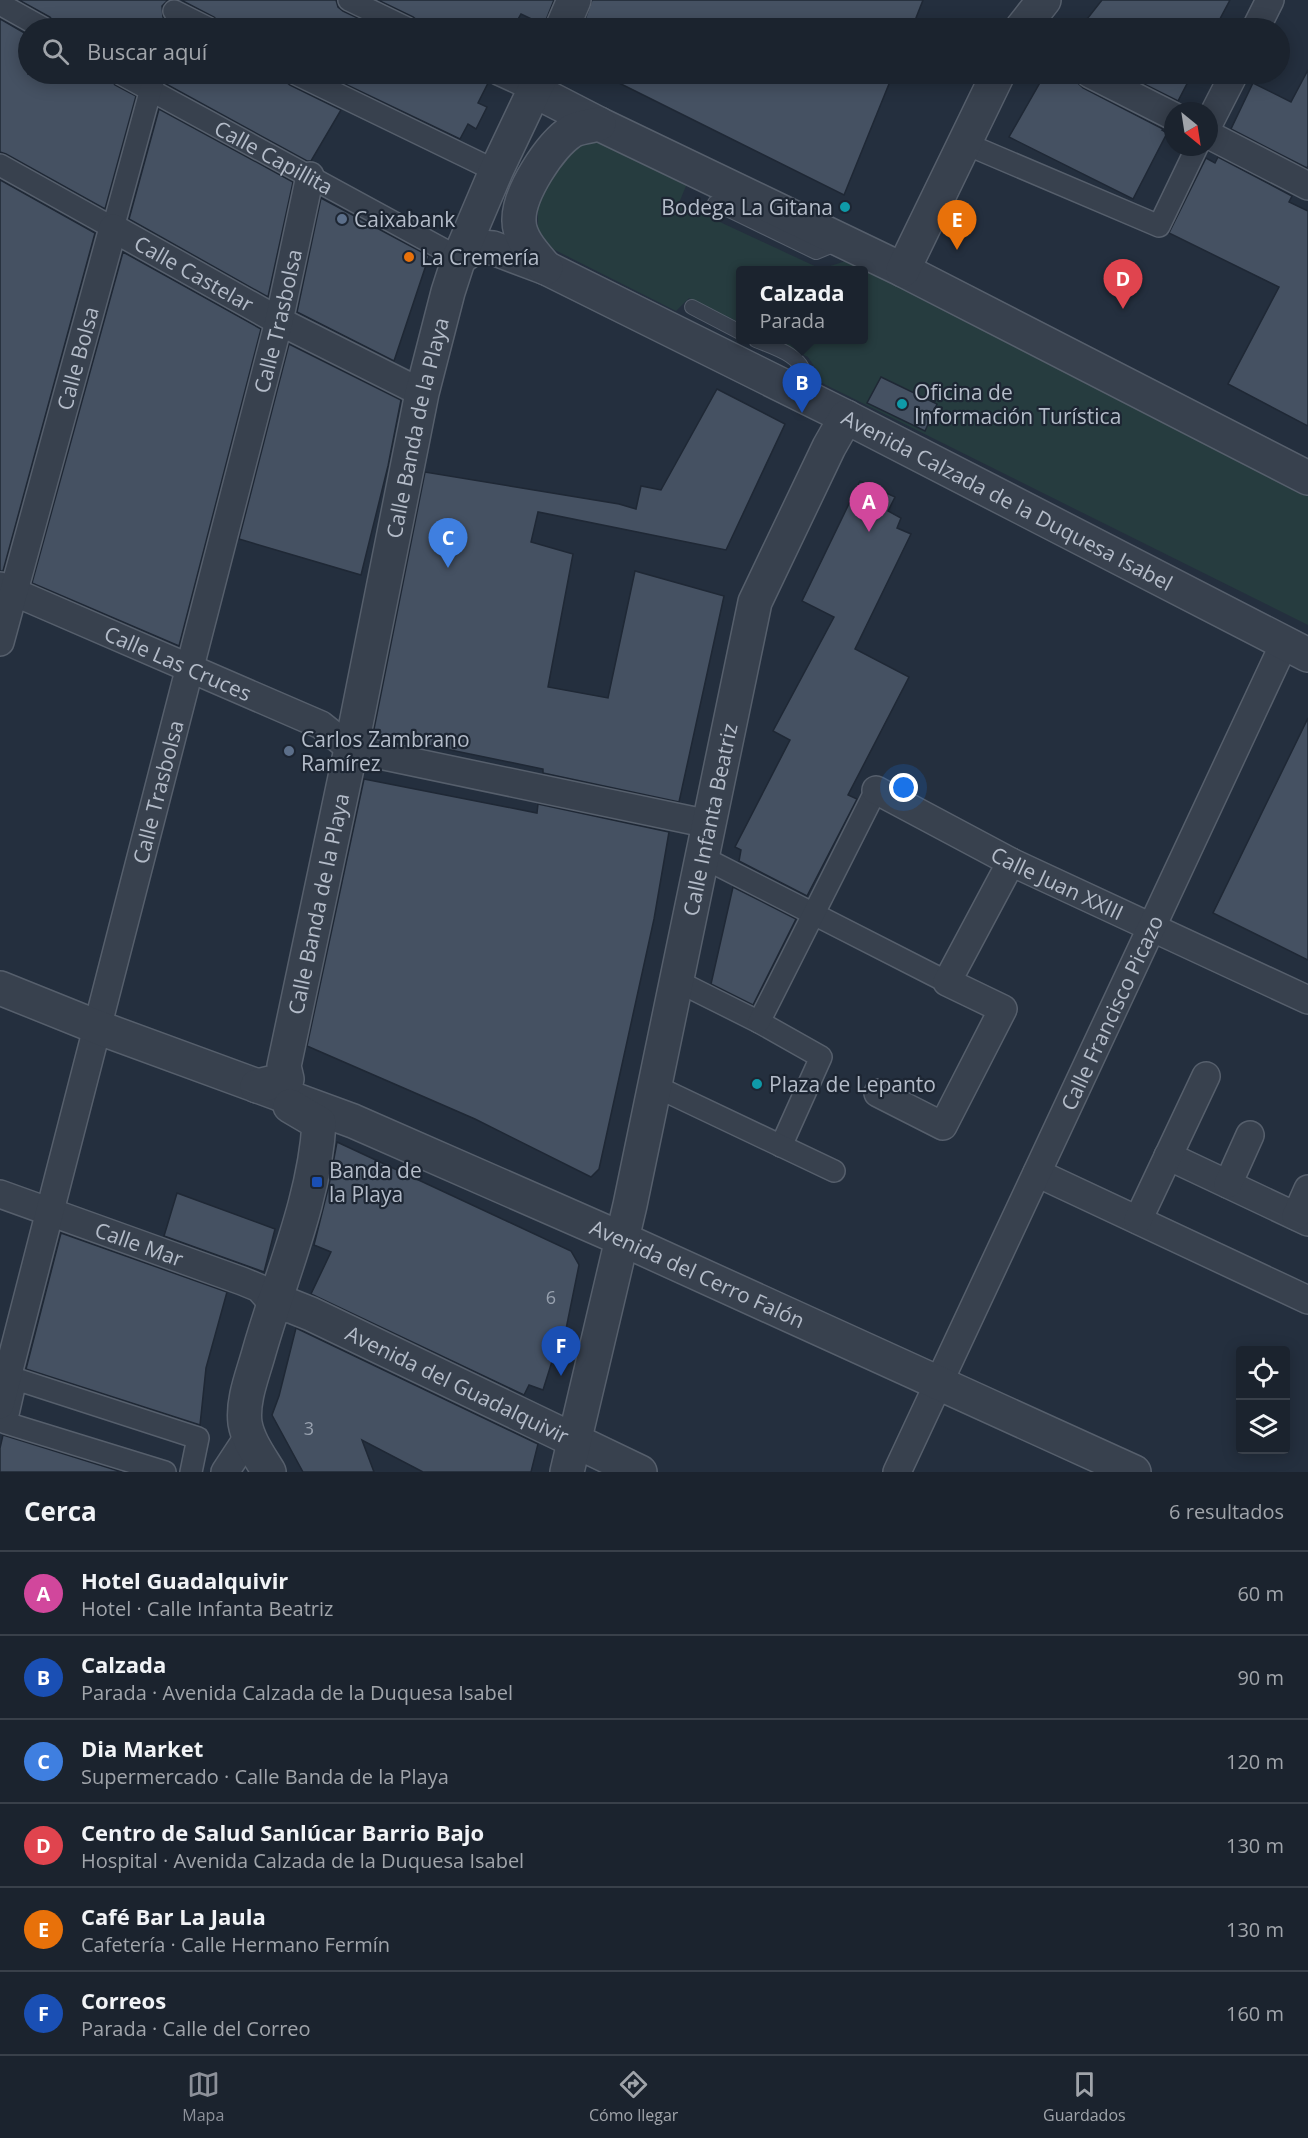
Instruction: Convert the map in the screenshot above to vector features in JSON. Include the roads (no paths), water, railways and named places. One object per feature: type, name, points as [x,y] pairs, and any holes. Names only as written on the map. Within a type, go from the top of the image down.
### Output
[{"type":"street","points":[[349,0],[386,18]]},
{"type":"street","points":[[566,18],[574,0]]},
{"type":"street","points":[[1030,18],[1044,0]]},
{"type":"street","points":[[1261,18],[1270,0]]},
{"type":"street","points":[[0,4],[25,18]]},
{"type":"street","name":"Calle Bolsa","points":[[0,642],[6,589],[113,228],[151,84]]},
{"type":"street","name":"Calle Capillita","points":[[155,84],[310,176],[459,258]]},
{"type":"street","points":[[317,84],[496,171]]},
{"type":"street","name":"Calle Banda de la Playa","points":[[257,1086],[287,1079],[284,1066],[351,749],[422,393],[448,292],[459,258],[496,171],[537,84]]},
{"type":"street","points":[[541,84],[599,124],[903,270],[1308,478]]},
{"type":"street","points":[[903,270],[993,84]]},
{"type":"street","points":[[1110,84],[1164,111]]},
{"type":"street","points":[[1218,105],[1229,84]]},
{"type":"street","name":"Avenida Calzada de la Duquesa Isabel","points":[[546,268],[524,238],[519,222],[522,203],[551,150],[573,130],[599,124]]},
{"type":"street","points":[[1218,140],[1308,186]]},
{"type":"street","points":[[964,143],[1159,226],[1193,156]]},
{"type":"street","name":"Calle Castelar","points":[[0,165],[279,321],[422,393]]},
{"type":"street","name":"Calle Trasbolsa","points":[[0,1405],[279,321],[310,176]]},
{"type":"street","name":"Avenida Calzada de la Duquesa Isabel","points":[[459,258],[480,247],[493,248],[546,268],[846,417],[1296,649]]},
{"type":"street","name":"Calle Infanta Beatriz","points":[[567,1472],[622,1239],[755,602],[829,447],[846,417]]},
{"type":"street","name":"Calle Las Cruces","points":[[6,589],[321,725],[351,749]]},
{"type":"street","name":"Calle Francisco Picazo","points":[[897,1472],[1152,926],[1296,649]]},
{"type":"street","points":[[351,749],[709,824]]},
{"type":"street","points":[[759,1022],[876,790]]},
{"type":"street","name":"Calle Juan XXIII","points":[[876,790],[1011,862],[1308,1000]]},
{"type":"street","points":[[702,857],[1003,1009],[943,1126],[878,1093]]},
{"type":"street","points":[[947,982],[1011,862]]},
{"type":"street","points":[[677,981],[759,1022],[821,1057],[781,1146]]},
{"type":"street","points":[[0,988],[97,1027],[257,1086],[319,1123],[317,1153],[245,1405],[248,1437],[269,1472]]},
{"type":"street","points":[[1138,1220],[1206,1076]]},
{"type":"street","name":"Avenida del Cerro Falón","points":[[257,1086],[353,1121],[622,1239],[1134,1472]]},
{"type":"street","points":[[655,1086],[834,1171]]},
{"type":"street","points":[[1228,1184],[1250,1135]]},
{"type":"street","points":[[1168,1156],[1302,1219],[1308,1189]]},
{"type":"street","points":[[1037,1173],[1308,1300]]},
{"type":"street","name":"Calle Mar","points":[[0,1194],[260,1288],[273,1304]]},
{"type":"street","name":"Avenida del Guadalquivir","points":[[273,1304],[291,1306],[311,1314],[640,1472]]},
{"type":"street","points":[[165,1472],[6,1423],[16,1379],[198,1438],[191,1472]]},
{"type":"street","points":[[225,1472],[248,1437]]},
{"type":"lane","points":[[715,203],[816,252],[843,241]]},
{"type":"lane","points":[[692,307],[736,329]]},
{"type":"lane","points":[[766,344],[795,359],[801,366],[804,374],[804,397]]},
{"type":"place","name":"Bodega La Gitana","points":[[845,207]]},
{"type":"place","name":"Caixabank","points":[[342,219]]},
{"type":"place","name":"Café Bar La Jaula","points":[[957,250]]},
{"type":"place","name":"La Cremería","points":[[409,257]]},
{"type":"place","name":"Centro de Salud Sanlúcar Barrio Bajo","points":[[1123,309]]},
{"type":"place","name":"Oficina de Información Turística","points":[[902,404]]},
{"type":"place","name":"Calzada","points":[[802,413]]},
{"type":"place","name":"Hotel Guadalquivir","points":[[869,532]]},
{"type":"place","name":"Dia Market","points":[[448,568]]},
{"type":"place","name":"Carlos Zambrano Ramírez","points":[[289,751]]},
{"type":"place","name":"Plaza de Lepanto","points":[[757,1084]]},
{"type":"place","name":"Banda de la Playa","points":[[317,1182]]},
{"type":"place","name":"Correos","points":[[561,1376]]}]
